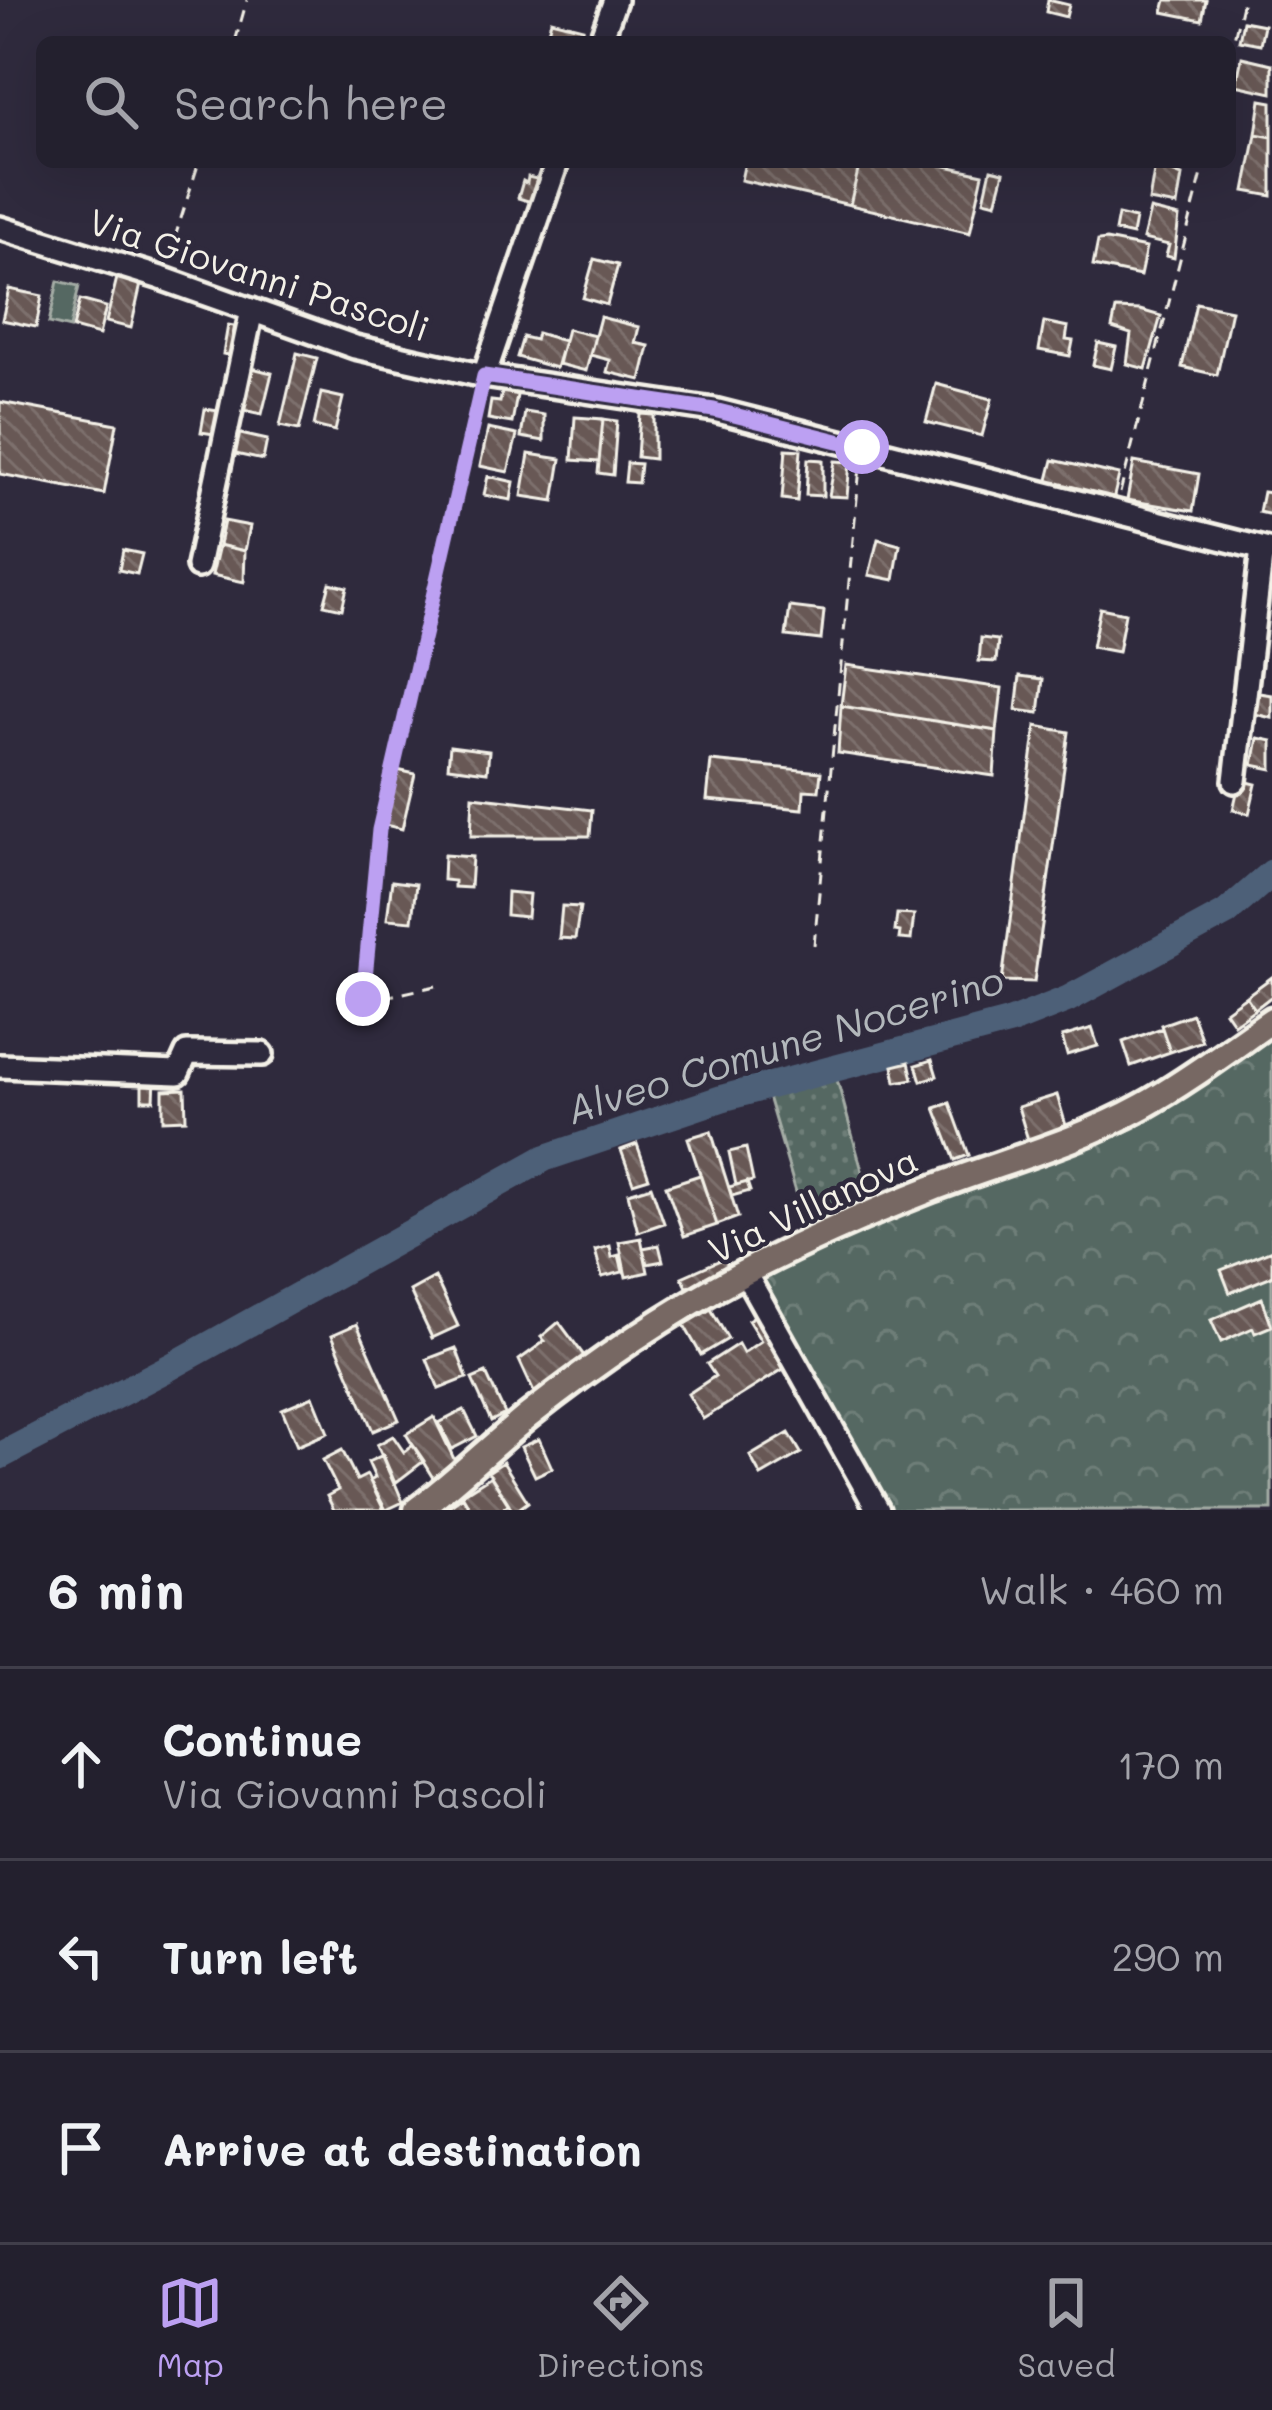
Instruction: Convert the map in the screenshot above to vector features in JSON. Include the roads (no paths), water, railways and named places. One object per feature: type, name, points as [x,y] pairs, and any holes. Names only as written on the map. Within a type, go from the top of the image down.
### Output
[{"type":"main road","name":"Via Villanova","points":[[417,1510],[626,1342],[745,1273],[929,1190],[1144,1106],[1272,1021]]},
{"type":"street","points":[[602,36],[615,0]]},
{"type":"street","points":[[484,376],[555,168]]},
{"type":"street","name":"Via Giovanni Pascoli","points":[[0,228],[161,278],[355,347],[484,376],[714,410],[1267,550]]},
{"type":"street","points":[[198,566],[252,310]]},
{"type":"street","points":[[1235,781],[1267,550]]},
{"type":"street","points":[[0,1066],[178,1073],[188,1053],[262,1054]]},
{"type":"street","points":[[745,1273],[878,1510]]},
{"type":"waterway","name":"Alveo Comune Nocerino","points":[[0,1456],[545,1158],[723,1098],[1010,1022],[1068,999],[1226,913],[1272,873]]}]
